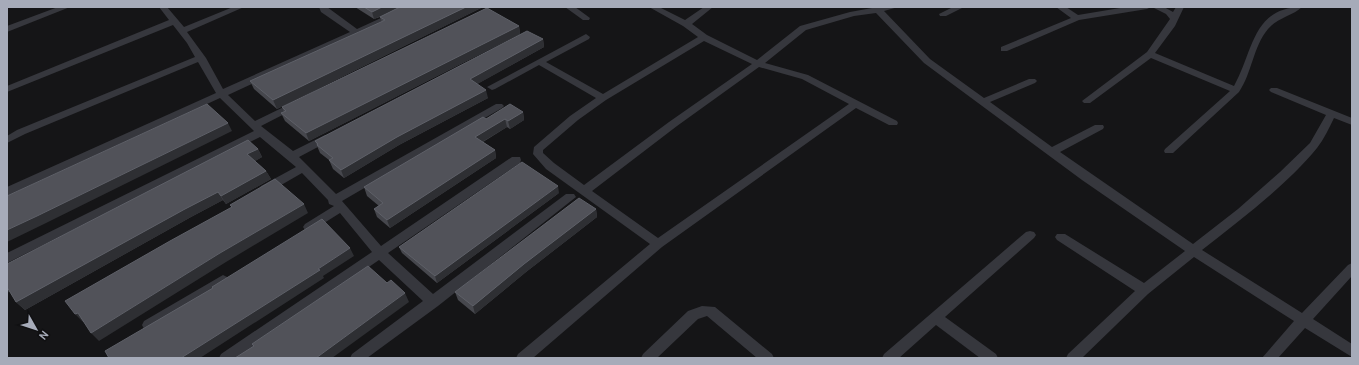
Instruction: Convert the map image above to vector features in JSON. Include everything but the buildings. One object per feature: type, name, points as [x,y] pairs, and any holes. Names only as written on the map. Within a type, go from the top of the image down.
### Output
[{"type":"street","points":[[7,28],[66,7]]},
{"type":"street","points":[[163,7],[201,58],[221,94],[258,129],[292,156],[380,253],[433,302]]},
{"type":"street","points":[[182,31],[240,7]]},
{"type":"street","points":[[323,7],[324,10],[355,32]]},
{"type":"street","points":[[7,192],[412,7]]},
{"type":"street","points":[[569,7],[586,18]]},
{"type":"street","points":[[653,7],[686,24],[704,37],[758,64],[805,76],[893,123]]},
{"type":"street","points":[[686,24],[709,7]]},
{"type":"street","points":[[584,191],[673,124],[758,64],[803,28],[853,14],[894,7]]},
{"type":"street","points":[[943,14],[960,7]]},
{"type":"street","points":[[1060,7],[1077,18]]},
{"type":"street","points":[[1004,49],[1077,18],[1114,10],[1147,7]]},
{"type":"street","points":[[1156,7],[1169,12],[1175,19]]},
{"type":"street","points":[[1087,101],[1150,54],[1175,19],[1180,7]]},
{"type":"street","points":[[1169,151],[1236,90],[1242,81],[1262,31],[1272,20],[1298,7]]},
{"type":"street","points":[[876,9],[927,61],[1052,152],[1192,250],[1302,321],[1352,351]]},
{"type":"street","points":[[7,89],[174,21]]},
{"type":"street","points":[[492,87],[586,37]]},
{"type":"street","points":[[658,244],[550,166],[538,154],[538,150],[574,118],[603,98],[704,37]]},
{"type":"street","points":[[1150,54],[1236,90]]},
{"type":"street","points":[[7,140],[21,132],[201,58]]},
{"type":"street","points":[[540,62],[603,98]]},
{"type":"street","points":[[983,102],[1032,82]]},
{"type":"street","points":[[1274,90],[1352,122]]},
{"type":"street","points":[[7,258],[258,129],[304,101]]},
{"type":"street","points":[[524,358],[658,244],[855,104]]},
{"type":"street","points":[[301,232],[337,204],[498,106]]},
{"type":"street","points":[[1073,358],[1144,290],[1192,250],[1242,212],[1284,175],[1314,145],[1332,114]]},
{"type":"street","points":[[1052,152],[1099,127]]},
{"type":"street","points":[[292,156],[342,131]]},
{"type":"street","points":[[226,358],[516,160]]},
{"type":"street","points":[[255,194],[302,168]]},
{"type":"street","points":[[357,358],[570,197]]},
{"type":"street","points":[[889,358],[1030,235]]},
{"type":"street","points":[[1061,237],[1144,290]]},
{"type":"street","points":[[1269,358],[1352,268]]},
{"type":"street","points":[[142,330],[235,273]]},
{"type":"street","points":[[648,358],[693,315],[702,311],[710,311],[767,358]]},
{"type":"street","points":[[936,318],[991,358]]}]
